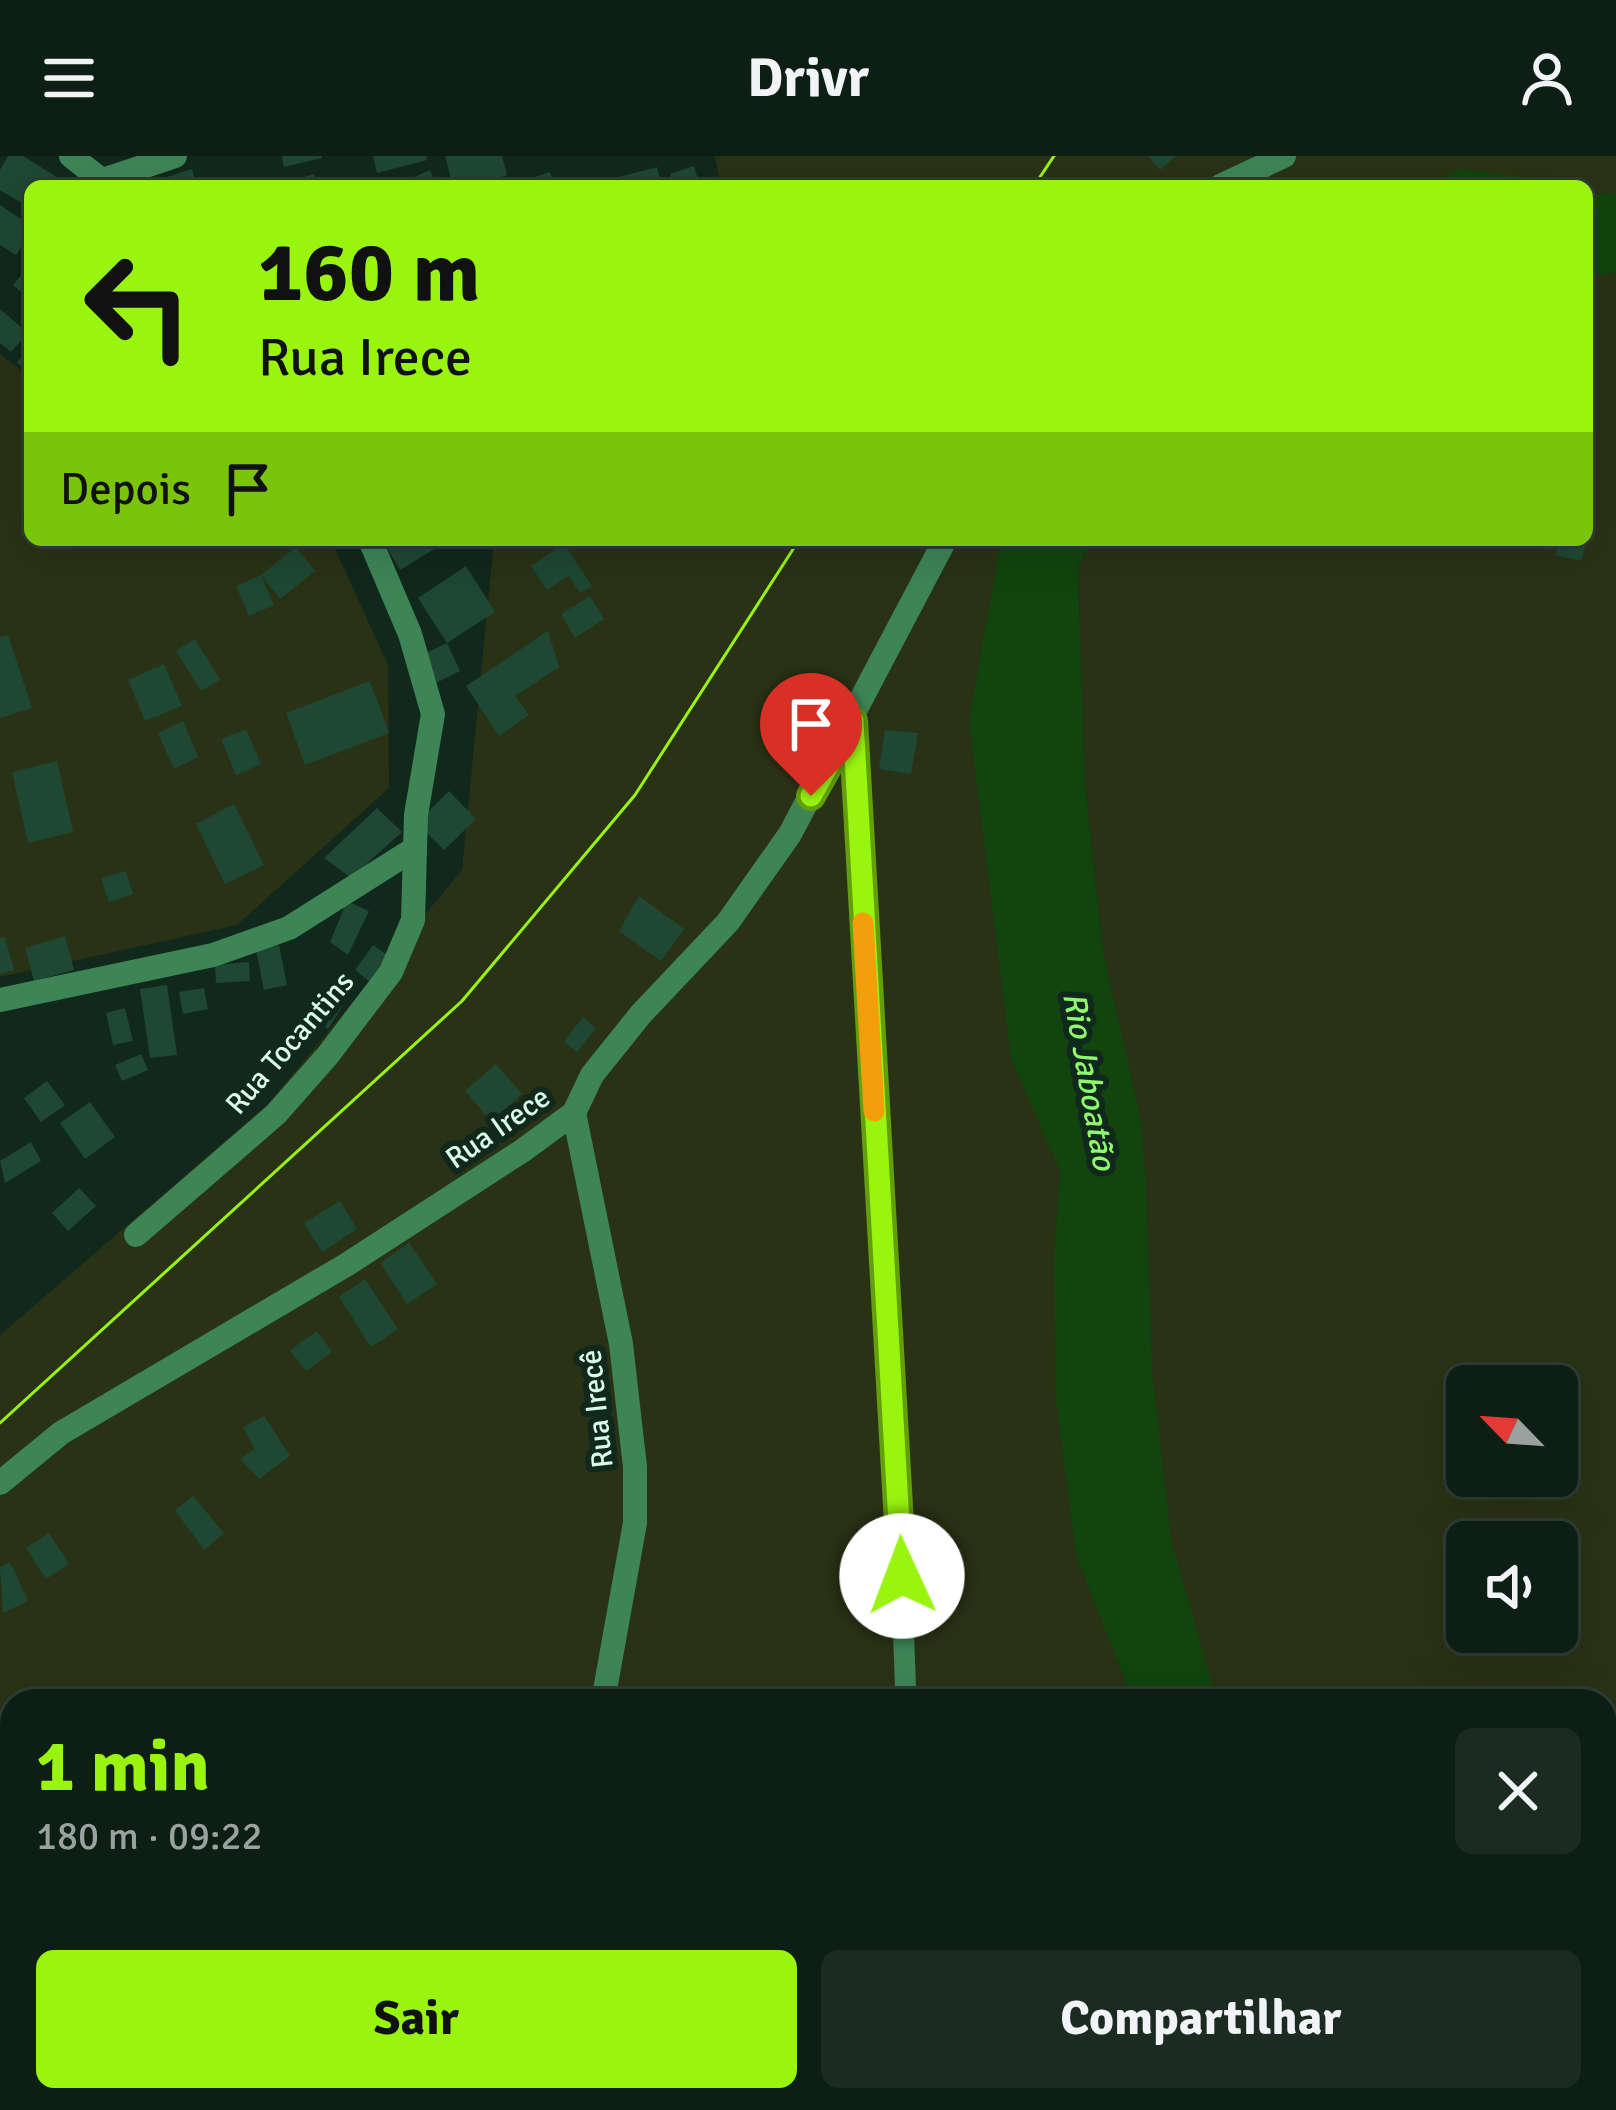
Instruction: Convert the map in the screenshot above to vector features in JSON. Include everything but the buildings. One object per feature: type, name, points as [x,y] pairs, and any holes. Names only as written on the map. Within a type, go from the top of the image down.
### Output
[{"type":"street","points":[[71,156],[102,180]]},
{"type":"street","points":[[114,180],[175,156]]},
{"type":"street","points":[[1233,180],[1284,156]]},
{"type":"street","name":"Rua Tocantins","points":[[136,1235],[276,1114],[328,1055],[391,972],[413,920],[414,849],[433,714],[410,634],[373,546]]},
{"type":"street","name":"Rua Irece","points":[[0,1483],[61,1432],[346,1265],[574,1113],[592,1075],[641,1014],[758,885],[853,721],[942,546]]},
{"type":"street","points":[[0,1000],[213,955],[289,928],[414,849]]},
{"type":"street","name":"Rua Irecê","points":[[574,1113],[621,1344],[635,1468],[635,1522],[605,1689]]},
{"type":"lane","points":[[853,721],[892,1367],[905,1689]]},
{"type":"shaded area","points":[[715,156],[1616,156],[1616,1689],[0,1689],[0,1335],[268,1104],[462,870],[493,546],[1001,546],[1138,1115],[1103,952],[1085,786],[1078,567],[1089,546],[1593,546],[1593,180],[720,180]]},
{"type":"shaded area","points":[[0,354],[24,372],[24,546],[334,546],[388,665],[389,788],[237,925],[0,977]]},
{"type":"water","points":[[1460,169],[1532,180],[1435,180]]},
{"type":"water","points":[[1616,193],[1616,272],[1601,275],[1593,273],[1593,195]]},
{"type":"water","name":"Rio Jaboatão","points":[[1000,546],[1089,546],[1078,567],[1085,786],[1103,952],[1140,1116],[1152,1372],[1171,1540],[1214,1689],[1128,1689],[1076,1555],[1056,1400],[1054,1262],[1060,1171],[1011,1058],[969,721]]},
{"type":"tram line","points":[[1038,180],[1054,156]]},
{"type":"tram line","points":[[0,1423],[462,1001],[635,795],[795,546]]},
{"type":"slow traffic","points":[[863,923],[874,1111]]},
{"type":"route","points":[[811,796],[853,721],[902,1576]]}]
